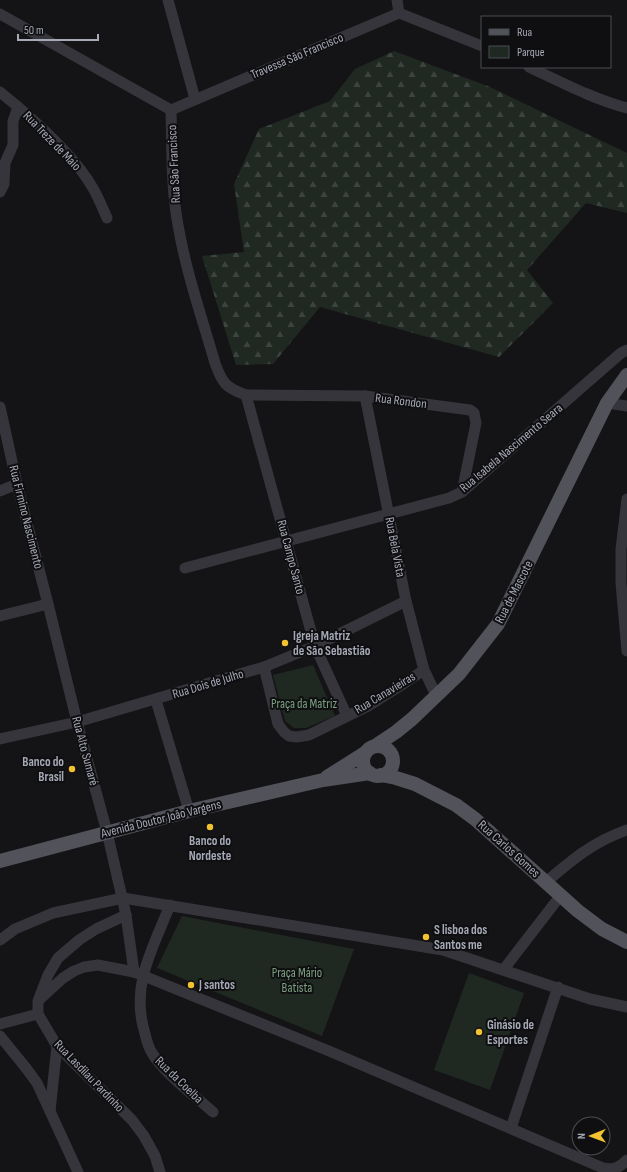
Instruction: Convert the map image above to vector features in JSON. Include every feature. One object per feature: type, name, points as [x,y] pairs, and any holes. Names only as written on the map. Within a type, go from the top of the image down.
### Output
[{"type":"main road","name":"Rua de Mascote","points":[[370,749],[411,720],[458,674],[498,624],[509,605],[607,403],[627,375]]},
{"type":"main road","points":[[381,746],[390,752],[393,757],[393,763],[391,769],[387,773],[376,774],[366,769],[363,764],[363,758],[370,749],[381,746]]},
{"type":"main road","name":"Avenida Doutor João Vargens","points":[[323,780],[370,749]]},
{"type":"main road","name":"Avenida Doutor João Vargens","points":[[0,861],[189,811],[323,780],[376,774]]},
{"type":"main road","name":"Rua Carlos Gomes","points":[[376,774],[415,784],[456,805],[475,819],[578,911],[602,930],[627,942]]},
{"type":"street","points":[[168,0],[195,100]]},
{"type":"street","points":[[398,0],[399,13],[481,46]]},
{"type":"street","name":"Travessa São Francisco","points":[[171,110],[399,13]]},
{"type":"street","name":"Rua São Francisco","points":[[0,14],[171,110],[173,187],[177,224],[184,256],[220,376],[226,385],[233,390],[246,395]]},
{"type":"street","points":[[531,68],[580,91],[615,105],[627,108]]},
{"type":"street","name":"Rua Treze de Maio","points":[[0,92],[18,107],[68,155],[94,190],[107,218]]},
{"type":"street","points":[[0,192],[4,184],[4,166],[13,145],[13,121],[18,107]]},
{"type":"street","name":"Rua Isabela Nascimento Seara","points":[[287,541],[449,498],[462,492],[627,350]]},
{"type":"street","name":"Rua Rondon","points":[[246,395],[365,396],[465,409],[474,413],[476,423],[462,492]]},
{"type":"street","name":"Rua Campo Santo","points":[[246,395],[316,646],[347,716]]},
{"type":"street","name":"Rua Bela Vista","points":[[365,396],[406,601],[424,670],[436,695]]},
{"type":"street","points":[[607,403],[627,406]]},
{"type":"street","name":"Rua Firmino Nascimento","points":[[0,407],[17,484],[48,604]]},
{"type":"street","points":[[0,490],[17,484]]},
{"type":"street","points":[[627,499],[621,549],[621,583],[627,651]]},
{"type":"street","points":[[185,568],[287,541]]},
{"type":"street","name":"Rua Dois de Julho","points":[[0,738],[77,722],[264,668],[316,646],[406,601]]},
{"type":"street","points":[[0,616],[48,604]]},
{"type":"street","name":"Rua Alto Sumaré","points":[[48,604],[77,722],[108,832],[123,898]]},
{"type":"street","points":[[264,668],[278,724],[289,736],[297,737],[309,735],[347,716]]},
{"type":"street","name":"Rua Canavieiras","points":[[347,716],[368,706],[424,670]]},
{"type":"street","points":[[156,700],[189,811]]},
{"type":"street","points":[[546,882],[587,849],[608,837],[627,830]]},
{"type":"street","points":[[504,969],[561,895]]},
{"type":"street","points":[[123,898],[138,973]]},
{"type":"street","points":[[0,940],[15,929],[53,912],[123,898],[443,950],[504,969],[590,999],[627,1007]]},
{"type":"street","points":[[138,973],[170,905]]},
{"type":"street","points":[[0,1024],[38,1014],[38,1001],[48,975],[58,958],[79,940],[96,929],[126,915]]},
{"type":"street","points":[[38,1001],[63,978],[84,967],[98,965],[138,973],[336,1054],[603,1168],[615,1169],[620,1167],[627,1160]]},
{"type":"street","name":"Rua da Coelba","points":[[138,973],[140,1010],[146,1037],[152,1053],[165,1069],[214,1112]]},
{"type":"street","points":[[511,1128],[558,987]]},
{"type":"street","name":"Rua Lasdilau Pardinho","points":[[38,1014],[57,1046],[132,1120],[148,1142],[155,1156],[160,1172]]},
{"type":"street","points":[[0,1036],[37,1083],[78,1172]]},
{"type":"street","points":[[50,1112],[57,1046]]},
{"type":"green space","points":[[394,51],[490,87],[627,153],[627,213],[586,203],[527,270],[553,303],[499,357],[320,307],[273,364],[236,365],[202,256],[244,252],[234,184],[259,129],[330,101],[355,69]]},
{"type":"green space","name":"Praça da Matriz","points":[[313,665],[335,716],[306,728],[294,728],[285,721],[273,675]]},
{"type":"green space","name":"Praça Mário Batista","points":[[182,916],[354,949],[322,1036],[157,968]]},
{"type":"green space","name":"Ginásio de Esportes","points":[[469,973],[524,993],[490,1090],[434,1070]]},
{"type":"place","name":"Igreja Matriz de São Sebastião","points":[[285,643]]},
{"type":"place","name":"Banco do Brasil","points":[[72,769]]},
{"type":"place","name":"Banco do Nordeste","points":[[210,827]]},
{"type":"place","name":"S lisboa dos Santos me","points":[[426,937]]},
{"type":"place","name":"J santos","points":[[191,985]]},
{"type":"place","name":"Ginásio de Esportes","points":[[479,1032]]}]
